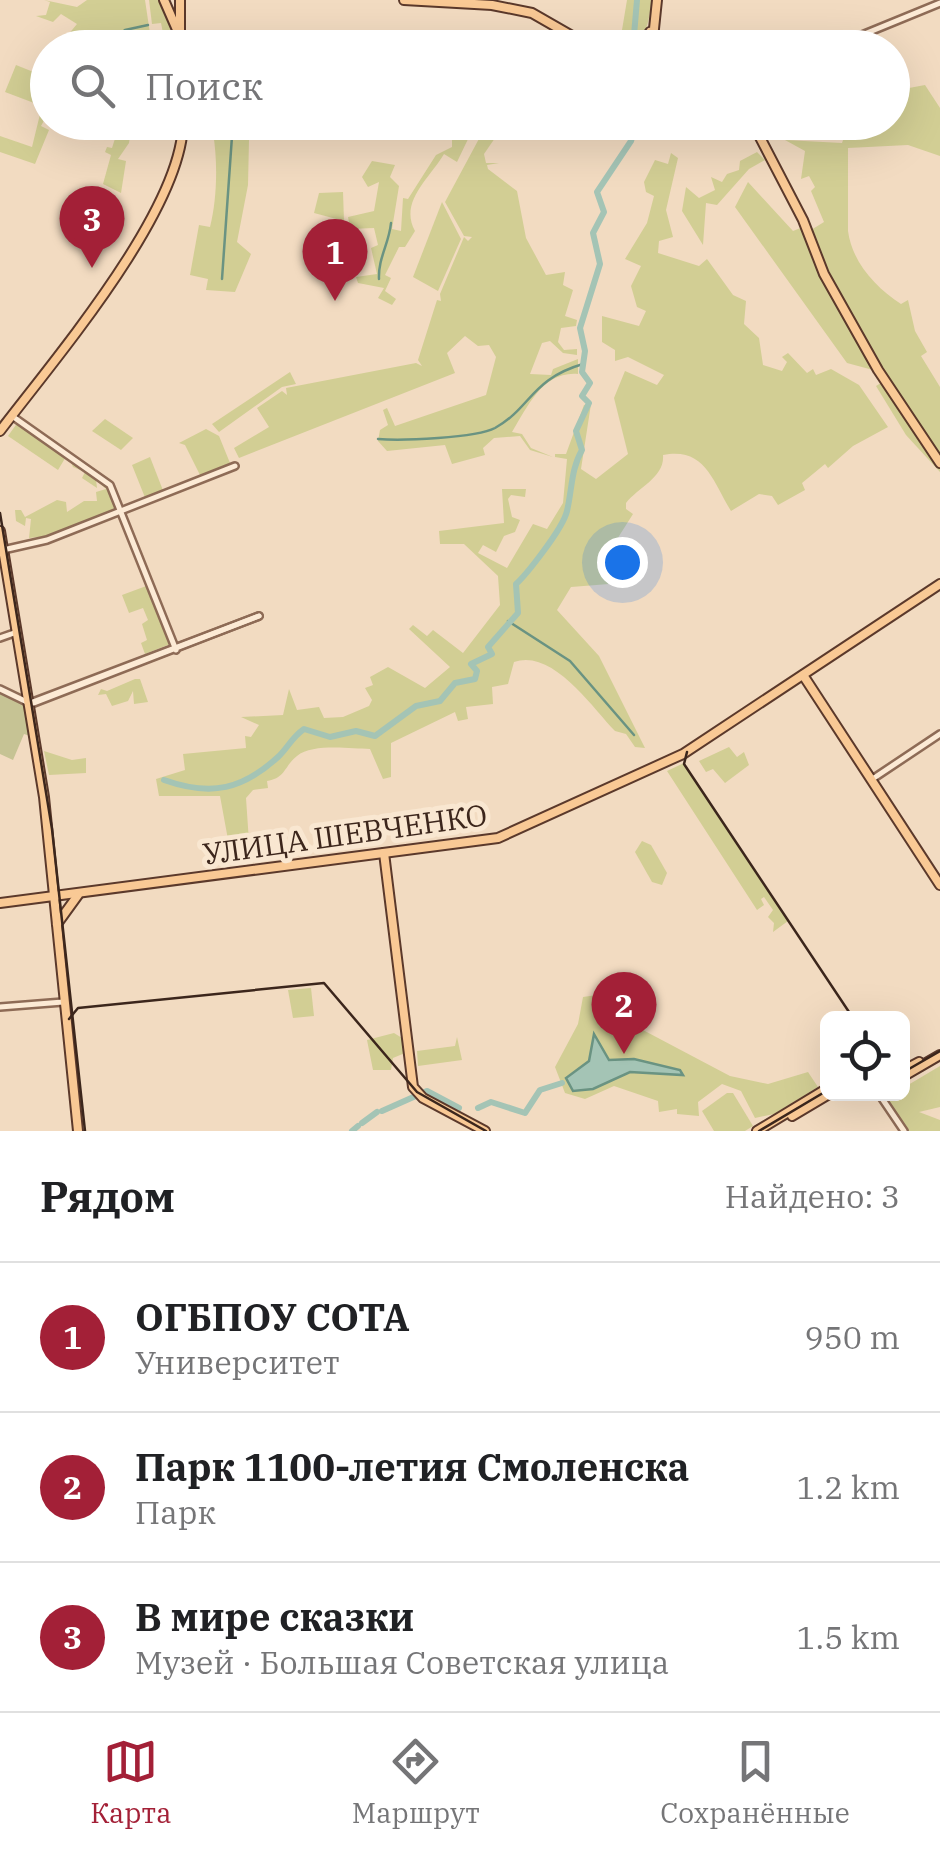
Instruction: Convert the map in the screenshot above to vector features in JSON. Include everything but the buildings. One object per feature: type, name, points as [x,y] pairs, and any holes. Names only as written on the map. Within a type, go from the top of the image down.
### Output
[{"type":"main road","points":[[164,0],[175,30]]},
{"type":"main road","points":[[180,0],[180,30]]},
{"type":"main road","points":[[404,0],[492,4],[532,12],[562,30]]},
{"type":"main road","points":[[653,30],[657,0]]},
{"type":"main road","points":[[650,30],[653,22]]},
{"type":"main road","points":[[0,430],[147,226],[174,165],[179,140]]},
{"type":"main road","points":[[761,140],[803,220],[824,274],[880,373],[940,463]]},
{"type":"main road","points":[[0,531],[30,703],[78,1131]]},
{"type":"main road","name":"УЛИЦА ШЕВЧЕНКО","points":[[0,903],[498,838],[687,752],[940,584]]},
{"type":"main road","points":[[803,675],[940,884]]},
{"type":"main road","points":[[384,853],[419,1094],[485,1131]]},
{"type":"main road","points":[[52,878],[34,900],[48,910],[55,928]]},
{"type":"main road","points":[[55,928],[67,904],[79,895]]},
{"type":"main road","points":[[910,1069],[940,1052]]},
{"type":"main road","points":[[757,1131],[820,1096]]},
{"type":"main road","points":[[766,1131],[820,1096]]},
{"type":"street","points":[[876,30],[940,3]]},
{"type":"street","points":[[12,416],[106,480],[175,647]]},
{"type":"street","points":[[3,550],[122,512],[235,466]]},
{"type":"street","points":[[0,689],[30,703],[259,616],[175,647]]},
{"type":"street","points":[[0,638],[18,632]]},
{"type":"street","points":[[872,780],[940,734]]},
{"type":"street","points":[[0,1007],[63,1002]]},
{"type":"street","points":[[884,1101],[904,1131]]},
{"type":"shaded area","points":[[44,0],[77,7],[87,0],[145,0],[149,30],[72,30],[77,24],[61,14],[53,22],[36,16],[46,15],[50,2]]},
{"type":"shaded area","points":[[149,0],[160,0],[172,30],[162,30],[161,23],[152,24]]},
{"type":"shaded area","points":[[627,0],[652,0],[645,30],[622,30]]},
{"type":"shaded area","points":[[16,65],[30,71],[30,101],[5,92]]},
{"type":"shaded area","points":[[925,85],[940,108],[940,156],[908,145],[848,148],[848,231],[854,253],[874,282],[901,304],[908,300],[915,331],[927,352],[921,356],[940,387],[940,458],[838,289],[811,230],[824,222],[811,191],[815,187],[809,176],[801,179],[805,151],[785,140],[910,140],[910,88]]},
{"type":"shaded area","points":[[0,136],[32,147],[34,140],[45,140],[35,164],[0,152]]},
{"type":"shaded area","points":[[115,140],[129,140],[118,159],[126,161],[121,193],[103,184],[111,155],[105,152],[107,147],[112,148]]},
{"type":"shaded area","points":[[214,140],[249,140],[248,185],[237,242],[251,254],[235,292],[206,290],[208,279],[190,275],[199,225],[210,227]]},
{"type":"shaded area","points":[[452,140],[468,140],[457,162],[444,154],[413,200],[411,220],[415,231],[405,247],[399,247],[385,275],[391,278],[385,291],[396,299],[392,305],[378,298],[384,288],[358,283],[356,277],[377,274],[371,248],[378,245],[374,228],[350,229],[348,217],[374,211],[379,182],[368,187],[362,177],[372,161],[395,165],[390,177],[399,186],[392,229],[401,231],[403,198],[408,199],[436,155],[452,147]]},
{"type":"shaded area","points":[[478,140],[494,140],[484,154],[486,163],[499,163],[487,165],[488,169],[517,191],[526,238],[546,275],[565,272],[563,285],[573,290],[565,316],[577,320],[576,326],[561,328],[558,342],[564,350],[577,349],[577,355],[563,353],[550,341],[542,343],[530,374],[551,375],[553,369],[578,359],[578,374],[555,378],[546,384],[512,432],[522,434],[531,448],[553,457],[530,450],[520,436],[494,438],[483,448],[485,455],[452,464],[445,445],[387,451],[378,441],[380,430],[388,425],[383,410],[387,408],[395,426],[486,395],[496,357],[489,345],[478,346],[465,336],[447,353],[455,373],[239,458],[234,448],[269,427],[257,408],[282,391],[287,395],[286,388],[416,363],[422,366],[418,360],[437,300],[441,301],[440,294],[464,237],[468,241],[472,237],[464,236],[445,202]]},
{"type":"shaded area","points":[[757,152],[765,160],[749,169],[717,205],[706,203],[703,245],[682,211],[686,187],[699,198],[715,190],[711,177],[722,182],[727,174],[739,170],[740,161]]},
{"type":"shaded area","points":[[671,153],[678,158],[666,210],[673,237],[659,241],[658,253],[699,266],[707,259],[733,295],[746,301],[744,324],[759,338],[763,365],[782,371],[787,362],[782,357],[788,353],[807,373],[813,369],[816,375],[831,369],[859,385],[888,427],[853,446],[828,468],[825,464],[802,483],[805,490],[778,505],[772,496],[759,494],[731,511],[706,468],[689,456],[677,454],[663,455],[656,476],[626,503],[626,509],[633,514],[602,563],[614,575],[609,584],[571,587],[557,610],[599,656],[645,748],[635,747],[626,734],[615,731],[557,671],[528,660],[514,662],[508,684],[492,687],[493,704],[466,707],[468,719],[458,721],[455,712],[391,743],[391,777],[383,779],[370,749],[322,748],[297,756],[281,774],[267,781],[268,788],[253,790],[246,798],[249,842],[229,845],[220,796],[159,796],[156,779],[185,770],[183,754],[246,748],[245,736],[251,737],[259,725],[241,717],[283,715],[289,689],[297,710],[319,707],[324,718],[343,717],[369,706],[372,700],[365,688],[373,685],[370,677],[388,667],[425,688],[450,667],[409,629],[413,625],[427,636],[433,630],[463,653],[500,605],[498,576],[464,544],[440,544],[439,531],[504,523],[502,489],[526,489],[525,497],[511,495],[508,499],[512,517],[520,520],[515,532],[504,536],[496,552],[483,545],[478,553],[507,568],[533,524],[547,529],[563,503],[567,459],[555,454],[566,454],[584,405],[591,404],[581,469],[596,479],[628,454],[614,398],[625,371],[657,385],[664,375],[628,357],[615,361],[615,350],[602,342],[602,316],[639,326],[646,311],[637,307],[631,286],[641,266],[625,259],[647,223],[654,196],[646,192],[644,182],[655,160],[668,164]]},
{"type":"shaded area","points":[[748,182],[793,231],[803,227],[813,262],[873,370],[847,363],[735,207]]},
{"type":"shaded area","points":[[343,192],[344,221],[314,213],[319,193]]},
{"type":"shaded area","points":[[442,202],[461,239],[438,291],[413,277]]},
{"type":"shaded area","points":[[290,372],[296,384],[282,387],[219,432],[212,424]]},
{"type":"shaded area","points":[[881,383],[940,472],[906,435],[876,386]]},
{"type":"shaded area","points":[[105,419],[133,438],[121,450],[92,431]]},
{"type":"shaded area","points":[[18,422],[67,455],[58,470],[8,436]]},
{"type":"shaded area","points":[[206,429],[219,436],[230,463],[201,477],[185,445],[179,443]]},
{"type":"shaded area","points":[[150,457],[164,493],[146,500],[132,465]]},
{"type":"shaded area","points":[[70,460],[109,488],[116,509],[48,536],[29,538],[31,519],[26,518],[25,526],[16,521],[15,510],[21,510],[25,517],[57,500],[66,502],[67,512],[84,501],[97,501],[96,492],[106,489],[96,480],[97,488],[82,478],[85,472],[73,467]]},
{"type":"shaded area","points":[[149,585],[173,643],[145,654],[141,643],[147,640],[142,624],[148,620],[143,608],[129,613],[122,595]]},
{"type":"shaded area","points":[[140,679],[148,702],[134,704],[133,691],[128,701],[112,706],[106,694],[98,695],[101,689],[107,691]]},
{"type":"shaded area","points":[[0,693],[26,706],[30,736],[24,734],[13,760],[0,754]]},
{"type":"shaded area","points":[[729,747],[737,757],[744,752],[749,765],[725,783],[713,769],[706,772],[699,761]]},
{"type":"shaded area","points":[[44,751],[72,760],[86,758],[86,773],[49,775]]},
{"type":"shaded area","points":[[684,763],[788,921],[773,932],[774,923],[768,917],[773,910],[764,897],[764,905],[757,910],[667,771]]},
{"type":"shaded area","points":[[642,841],[651,845],[667,873],[662,885],[652,882],[635,852]]},
{"type":"shaded area","points":[[311,988],[314,1016],[293,1018],[288,990]]},
{"type":"shaded area","points":[[617,992],[641,1029],[730,1076],[768,1084],[808,1072],[818,1087],[774,1114],[755,1118],[741,1091],[722,1084],[698,1102],[699,1116],[677,1114],[677,1109],[659,1112],[658,1101],[614,1086],[585,1099],[565,1093],[555,1067],[578,1024],[583,997]]},
{"type":"shaded area","points":[[394,1033],[402,1038],[405,1053],[393,1058],[391,1070],[373,1070],[367,1040]]},
{"type":"shaded area","points":[[594,1034],[609,1060],[634,1059],[680,1070],[683,1075],[630,1072],[593,1089],[573,1091],[566,1078],[589,1061]]},
{"type":"shaded area","points":[[457,1037],[462,1060],[418,1066],[417,1051],[455,1046]]},
{"type":"shaded area","points":[[940,1066],[940,1107],[919,1112],[940,1120],[940,1131],[907,1131],[886,1101],[910,1101],[910,1084]]},
{"type":"shaded area","points":[[727,1093],[733,1093],[753,1126],[745,1131],[714,1131],[702,1111]]},
{"type":"waterway","points":[[634,30],[637,0]]},
{"type":"waterway","points":[[125,30],[148,25]]},
{"type":"waterway","points":[[222,279],[232,140]]},
{"type":"waterway","points":[[164,780],[212,789],[239,783],[265,768],[304,729],[330,737],[356,731],[375,736],[416,706],[440,701],[455,683],[475,679],[477,671],[471,664],[492,654],[488,647],[518,613],[516,584],[551,540],[567,511],[582,450],[576,431],[589,403],[582,396],[590,383],[582,372],[585,351],[580,328],[600,264],[593,233],[604,212],[597,192],[631,140]]},
{"type":"waterway","points":[[379,279],[391,223]]},
{"type":"waterway","points":[[378,439],[456,436],[495,428],[552,378],[583,364]]},
{"type":"waterway","points":[[508,621],[570,661],[634,735]]},
{"type":"waterway","points":[[478,1108],[491,1102],[525,1113],[540,1090],[562,1083]]},
{"type":"waterway","points":[[382,1111],[427,1091],[459,1108]]},
{"type":"waterway","points":[[362,1123],[377,1112]]},
{"type":"waterway","points":[[352,1131],[358,1126]]},
{"type":"tram line","points":[[0,513],[52,829],[85,1131]]},
{"type":"tram line","points":[[687,752],[684,764],[848,1011]]},
{"type":"tram line","points":[[69,1019],[78,1008],[324,983],[417,1092],[486,1131]]},
{"type":"tram line","points":[[910,1068],[940,1051]]},
{"type":"tram line","points":[[759,1131],[820,1095]]},
{"type":"place","name":"В мире сказки","points":[[92,268]]},
{"type":"place","name":"ОГБПОУ СОТА","points":[[335,301]]},
{"type":"place","name":"Парк 1100-летия Смоленска","points":[[624,1054]]}]
